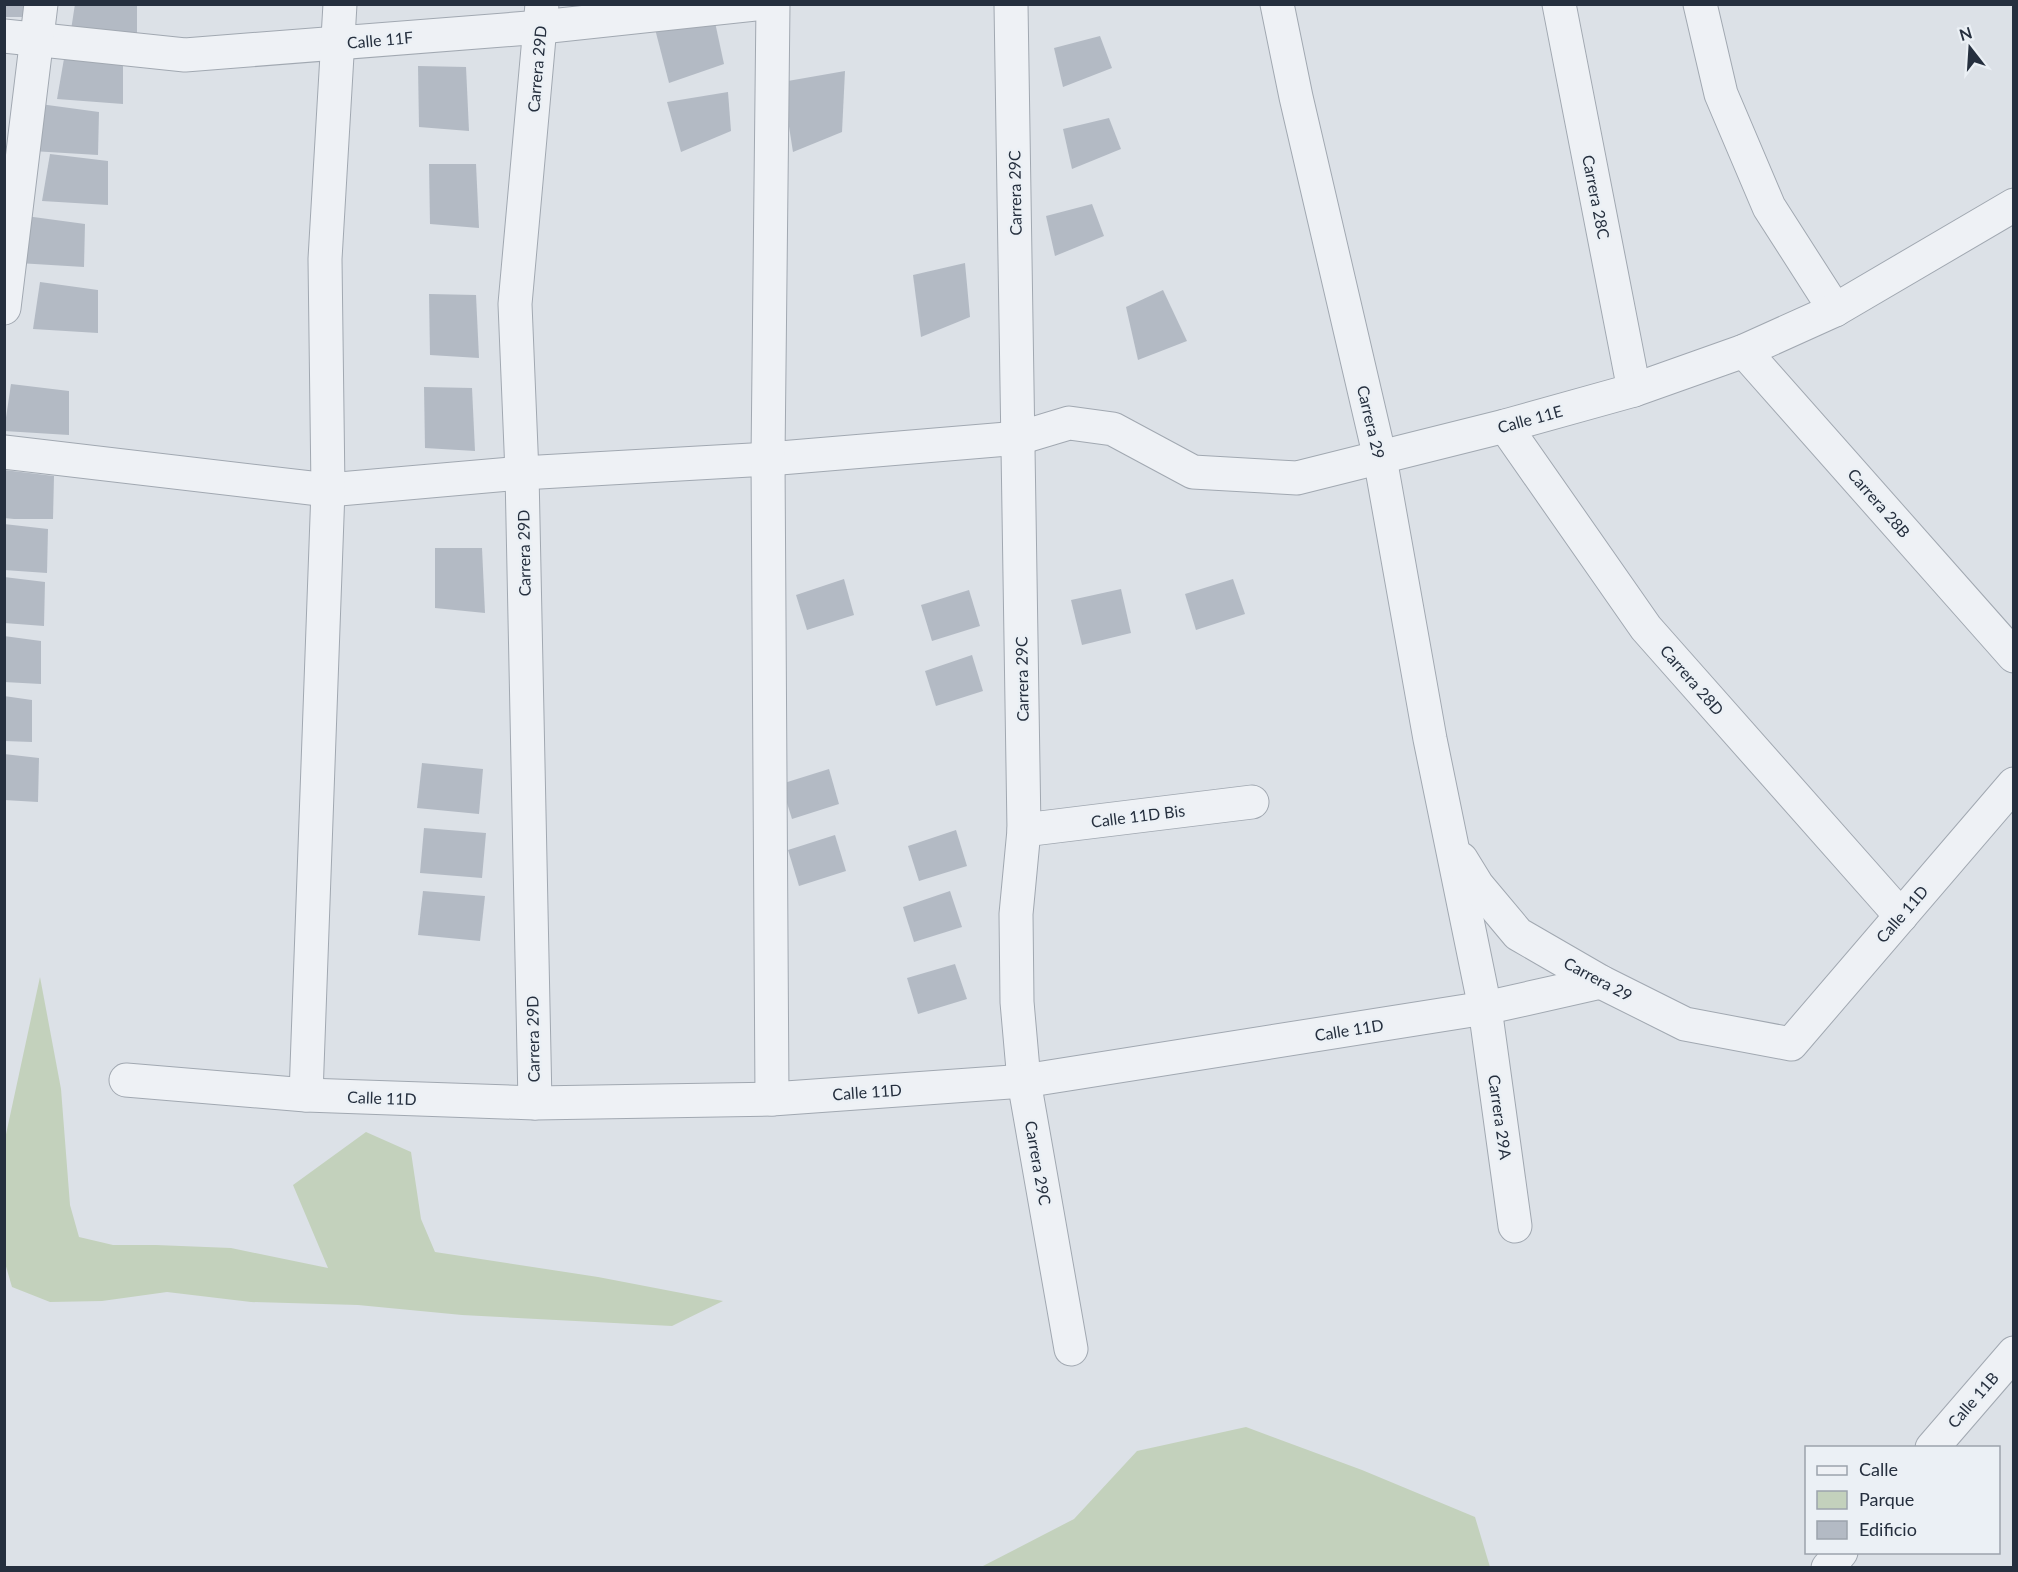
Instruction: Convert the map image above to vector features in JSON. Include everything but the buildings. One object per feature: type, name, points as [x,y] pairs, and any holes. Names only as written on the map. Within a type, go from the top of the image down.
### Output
[{"type":"street","points":[[4,308],[9,242],[41,4]]},
{"type":"street","points":[[306,1095],[328,490],[325,259],[340,4]]},
{"type":"street","name":"Calle 11F","points":[[4,36],[185,55],[337,43],[541,16],[755,4]]},
{"type":"street","points":[[772,1099],[768,459],[773,4]]},
{"type":"street","name":"Carrera 29C","points":[[1011,4],[1024,830],[1016,914],[1017,1002],[1024,1081],[1071,1349]]},
{"type":"street","name":"Carrera 29","points":[[1277,4],[1296,97],[1380,458],[1430,739],[1485,1008]]},
{"type":"street","name":"Carrera 28C","points":[[1559,4],[1634,390]]},
{"type":"street","points":[[1700,4],[1721,94],[1769,207],[1836,310]]},
{"type":"street","name":"Carrera 29D","points":[[535,1103],[522,474],[515,304],[541,16]]},
{"type":"street","name":"Calle 11E","points":[[4,452],[328,490],[522,474],[768,459],[1019,438],[1069,423],[1113,429],[1193,472],[1297,478],[1505,426],[1634,390],[1744,351],[1836,310],[2013,205]]},
{"type":"street","name":"Carrera 28B","points":[[1744,351],[2013,656]]},
{"type":"street","name":"Carrera 28D","points":[[1505,426],[1646,628],[1900,916]]},
{"type":"street","name":"Calle 11D","points":[[1791,1044],[2013,784]]},
{"type":"street","name":"Calle 11D Bis","points":[[1024,830],[1252,802]]},
{"type":"street","name":"Carrera 29","points":[[1450,842],[1477,885],[1518,934],[1601,982],[1685,1024],[1791,1044]]},
{"type":"street","name":"Calle 11D","points":[[126,1080],[306,1095],[535,1103],[772,1099],[1024,1081],[1485,1008],[1601,982]]},
{"type":"street","name":"Carrera 29A","points":[[1485,1008],[1515,1226]]},
{"type":"street","name":"Calle 11B","points":[[1934,1446],[2013,1353]]},
{"type":"street","points":[[1827,1568],[1838,1554]]},
{"type":"green space","points":[[40,977],[61,1089],[70,1205],[79,1237],[113,1245],[231,1248],[328,1268],[293,1185],[366,1132],[411,1152],[421,1219],[435,1252],[598,1277],[723,1301],[672,1326],[462,1315],[358,1305],[251,1302],[167,1292],[102,1301],[50,1302],[12,1287],[5,1263],[5,1139]]},
{"type":"green space","points":[[1246,1427],[1362,1470],[1475,1517],[1490,1567],[981,1567],[1074,1519],[1137,1451]]}]
